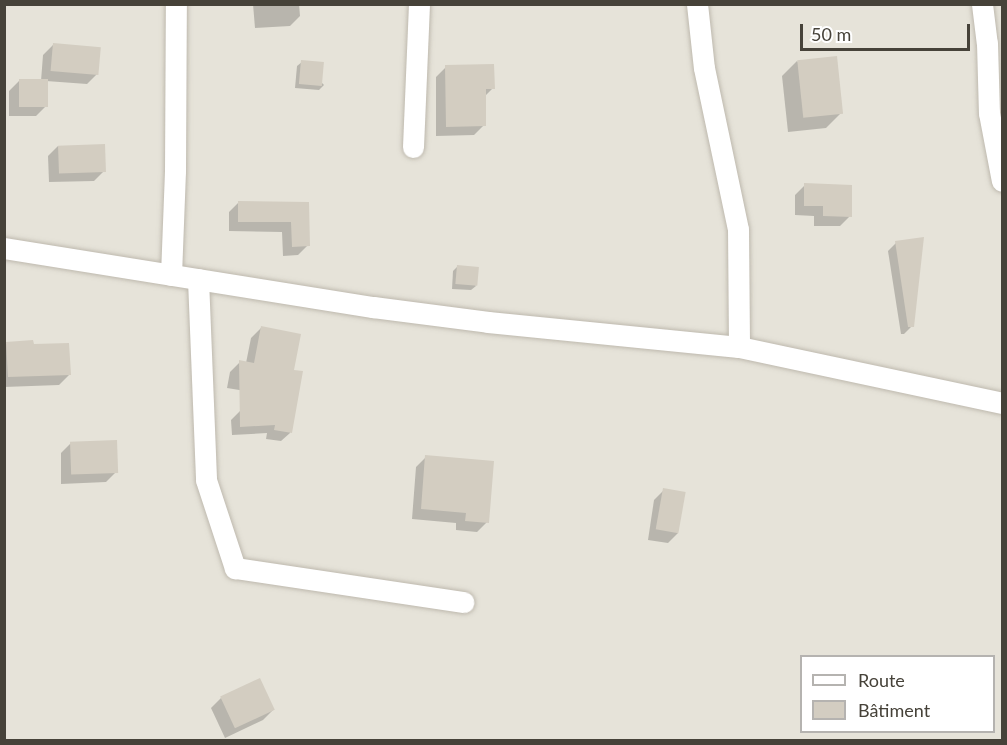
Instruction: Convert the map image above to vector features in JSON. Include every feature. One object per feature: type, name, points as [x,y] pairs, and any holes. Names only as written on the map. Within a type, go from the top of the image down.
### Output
[{"type":"street","points":[[171,275],[175,171],[176,4]]},
{"type":"street","points":[[413,147],[419,4]]},
{"type":"street","points":[[697,4],[704,68],[738,229],[739,347]]},
{"type":"street","points":[[982,4],[987,43],[989,113],[1002,181]]},
{"type":"street","points":[[4,248],[488,322],[739,347],[1002,403]]},
{"type":"street","points":[[198,279],[206,480],[235,568],[463,602]]},
{"type":"shaded area","points":[[4,5],[1002,5],[1002,740],[5,740]]},
{"type":"building","points":[[53,43],[101,47],[98,75],[51,71]]},
{"type":"building","points":[[837,56],[843,114],[803,118],[797,60]]},
{"type":"building","points":[[301,60],[324,62],[322,86],[299,84]]},
{"type":"building","points":[[494,64],[495,89],[486,89],[486,126],[446,127],[445,65]]},
{"type":"building","points":[[19,79],[48,79],[48,107],[19,107]]},
{"type":"building","points":[[105,144],[106,172],[59,174],[58,146]]},
{"type":"building","points":[[804,183],[852,185],[852,217],[823,216],[823,206],[804,206]]},
{"type":"building","points":[[238,201],[309,202],[310,246],[292,247],[291,222],[238,222]]},
{"type":"building","points":[[924,237],[914,327],[908,327],[895,241]]},
{"type":"building","points":[[457,265],[479,267],[477,286],[455,284]]},
{"type":"building","points":[[261,326],[301,334],[294,370],[303,371],[292,433],[274,430],[275,425],[240,427],[239,360],[254,363]]},
{"type":"building","points":[[33,340],[34,344],[69,343],[71,375],[8,377],[6,342]]},
{"type":"building","points":[[117,440],[118,473],[71,475],[70,442]]},
{"type":"building","points":[[425,455],[494,461],[489,523],[465,521],[466,513],[421,509]]},
{"type":"building","points":[[663,488],[686,492],[678,533],[656,529]]},
{"type":"building","points":[[260,678],[275,710],[235,728],[220,697]]}]
